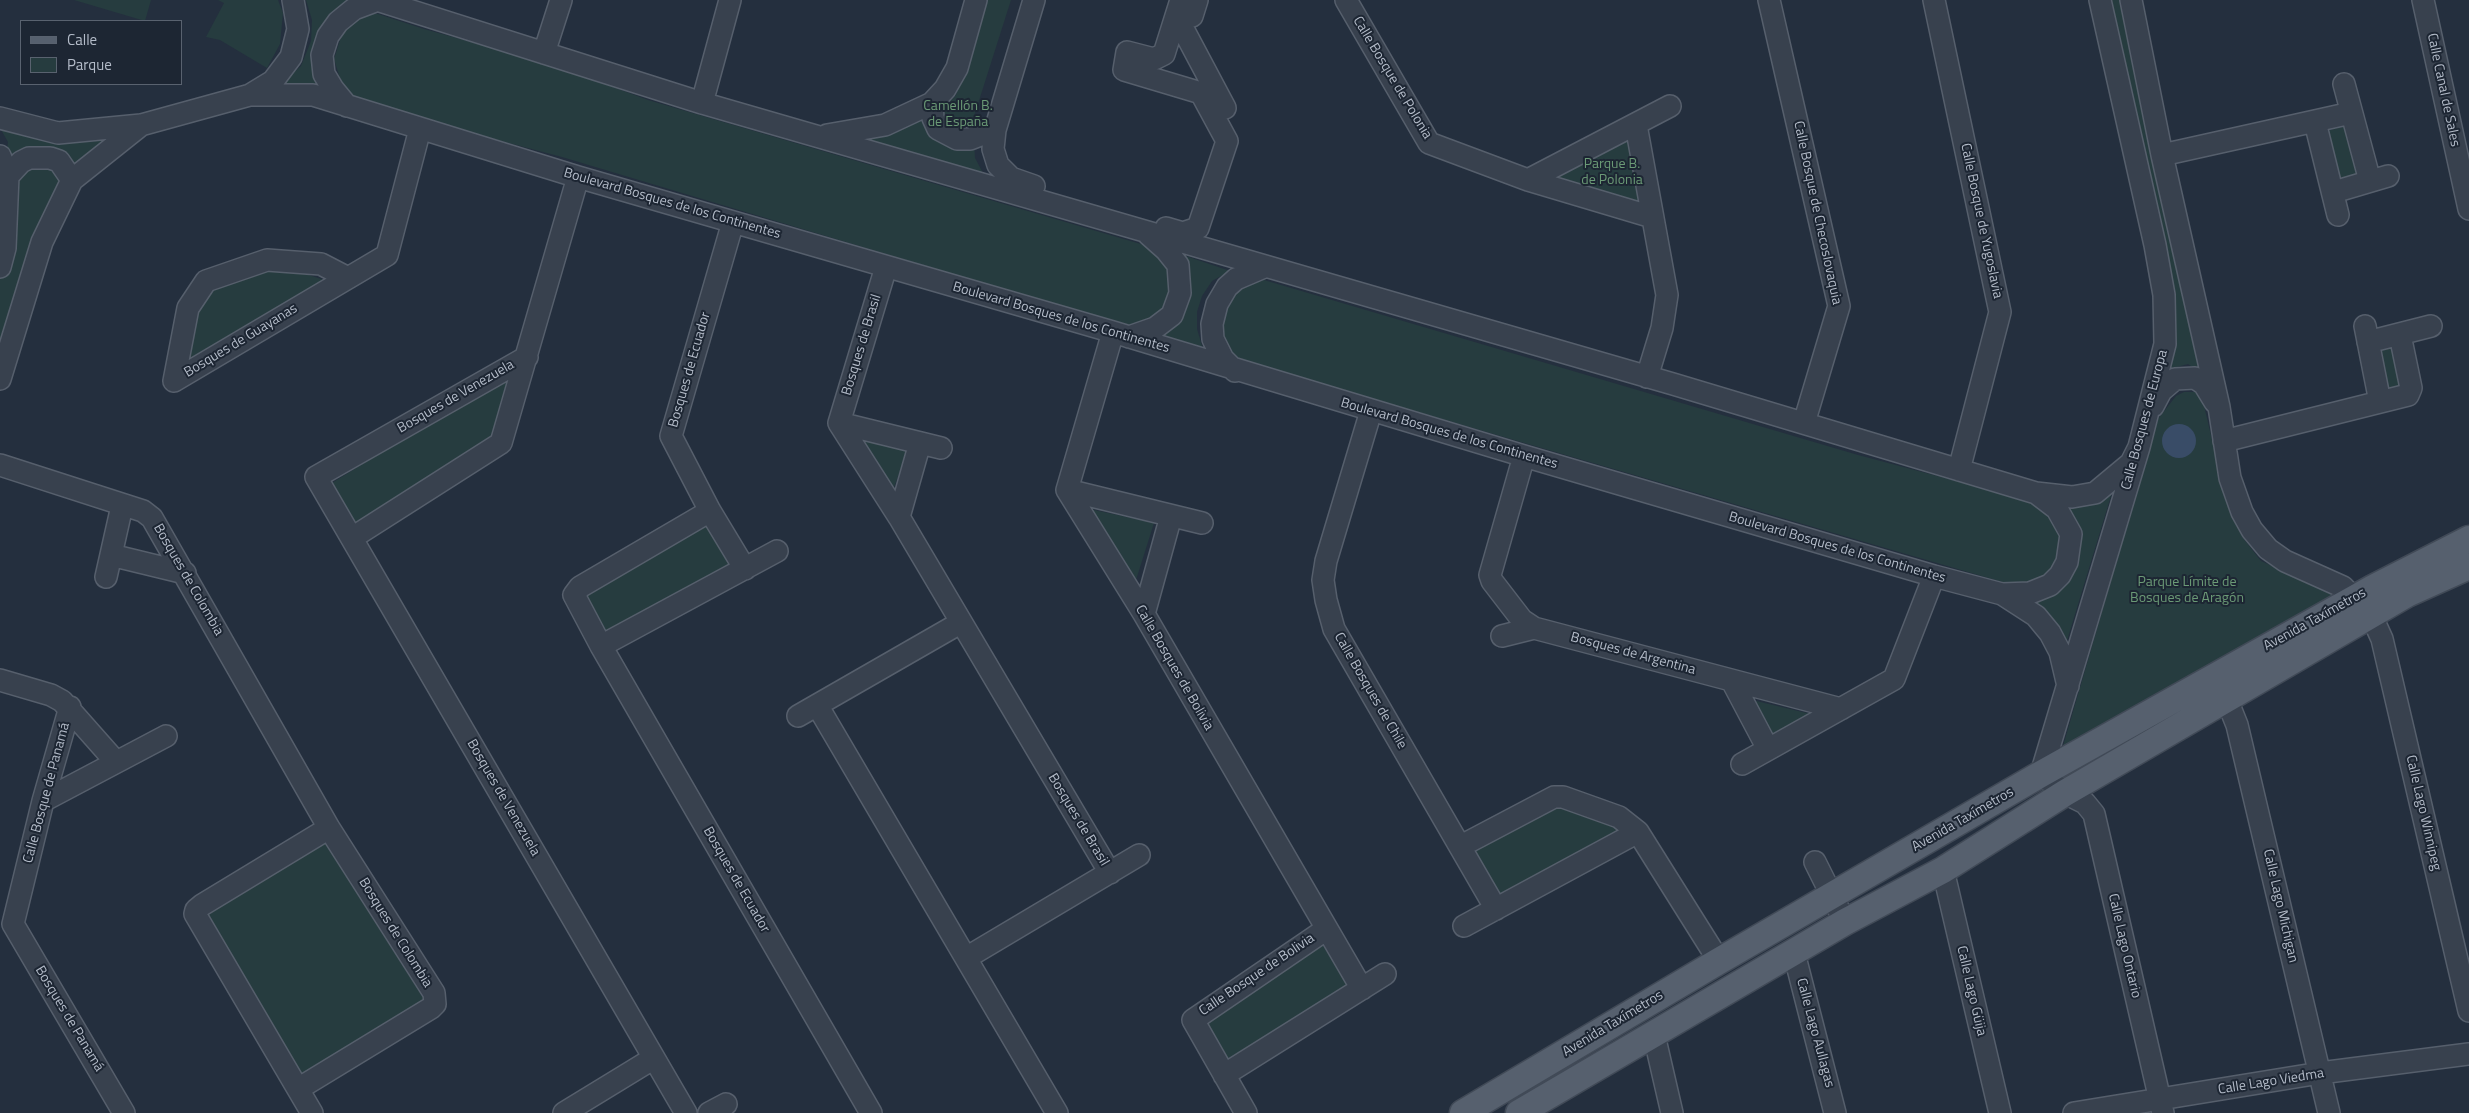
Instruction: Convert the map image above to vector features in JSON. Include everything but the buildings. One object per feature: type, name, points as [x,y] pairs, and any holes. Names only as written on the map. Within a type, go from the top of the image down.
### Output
[{"type":"main road","name":"Avenida Taxímetros","points":[[1520,1113],[1845,922],[1942,870],[2065,793],[2227,700],[2469,538]]},
{"type":"main road","name":"Avenida Taxímetros","points":[[1464,1113],[1719,961],[2041,774],[2364,607],[2408,594],[2469,566]]},
{"type":"main road","points":[[1552,1060],[1566,1087]]},
{"type":"street","points":[[250,95],[273,81],[291,56],[298,29],[293,0]]},
{"type":"street","points":[[544,53],[561,0]]},
{"type":"street","points":[[702,103],[730,0]]},
{"type":"street","points":[[822,136],[885,126],[932,102],[945,89],[957,68],[976,0]]},
{"type":"street","points":[[1017,194],[989,167],[982,152],[983,134],[1022,0]]},
{"type":"street","points":[[1034,0],[995,130],[993,149],[998,164],[1011,178],[1183,233],[1198,228],[1227,140],[1201,93],[1124,70],[1127,52],[1154,59],[1164,54],[1188,9]]},
{"type":"street","points":[[1330,0],[1400,120]]},
{"type":"street","name":"Calle Bosque de Polonia","points":[[1346,0],[1429,143],[1528,180],[1652,217]]},
{"type":"street","name":"Calle Bosque de Checoslovaquia","points":[[1769,0],[1839,306],[1804,423]]},
{"type":"street","name":"Calle Bosque de Yugoslavia","points":[[1934,0],[2000,312],[1959,470]]},
{"type":"street","name":"Calle Bosques de Europa","points":[[2041,774],[2139,447],[2165,344],[2164,296],[2100,0]]},
{"type":"street","name":"Calle Canal de Sales","points":[[2423,0],[2469,209]]},
{"type":"street","points":[[347,106],[324,74],[322,55],[328,36],[338,22],[354,9],[382,1],[702,103],[1142,229],[1264,267],[1648,376],[2036,493],[2072,497],[2095,493],[2131,462],[2139,447]]},
{"type":"street","points":[[2133,1],[2162,155],[2219,407],[2230,478],[2242,512],[2252,530],[2268,549],[2285,561],[2343,587],[2364,607]]},
{"type":"street","points":[[1164,74],[1188,9]]},
{"type":"street","points":[[1188,9],[1215,88],[1241,139],[1203,248]]},
{"type":"street","points":[[1133,64],[1215,88]]},
{"type":"street","points":[[2334,192],[2379,179],[2351,113],[2344,84]]},
{"type":"street","name":"Boulevard Bosques de los Continentes","points":[[0,118],[58,133],[140,125],[250,95],[313,95],[420,129],[733,222],[1121,334],[1235,371],[1934,576],[2002,594],[2036,616],[2050,633],[2060,652],[2068,686]]},
{"type":"street","points":[[932,102],[933,118],[938,129],[956,139],[970,139],[983,134]]},
{"type":"street","points":[[1528,180],[1670,106]]},
{"type":"street","points":[[2162,155],[2351,113]]},
{"type":"street","points":[[2314,122],[2334,192],[2338,215]]},
{"type":"street","points":[[0,379],[42,242],[72,180],[140,125]]},
{"type":"street","points":[[1636,125],[1667,294],[1662,328],[1648,376]]},
{"type":"street","name":"Bosques de Guayanas","points":[[348,278],[321,264],[267,260],[206,281],[188,308],[174,381],[387,255],[420,129]]},
{"type":"street","points":[[0,156],[8,176],[5,248],[0,266]]},
{"type":"street","points":[[8,176],[21,162],[29,158],[50,158],[58,161],[72,180]]},
{"type":"street","name":"Bosques de Venezuela","points":[[352,538],[499,446],[503,439],[527,357],[578,176]]},
{"type":"street","name":"Bosques de Ecuador","points":[[733,222],[671,436],[710,511],[745,569]]},
{"type":"street","points":[[1142,229],[1155,238],[1178,265],[1180,292],[1172,315],[1155,328],[1121,334],[1067,490],[1202,523]]},
{"type":"street","name":"Bosques de Brasil","points":[[886,267],[839,423],[899,517],[960,623],[1110,873],[966,958]]},
{"type":"street","points":[[1235,371],[1223,358],[1213,339],[1212,324],[1217,304],[1227,287],[1236,279],[1264,267]]},
{"type":"street","points":[[2380,402],[2366,334],[2400,335],[2431,326]]},
{"type":"street","points":[[2224,441],[2411,393],[2400,335]]},
{"type":"street","name":"Bosques de Venezuela","points":[[527,357],[316,477],[686,1113]]},
{"type":"street","points":[[2148,415],[2161,391],[2175,379],[2194,378],[2200,381],[2219,407]]},
{"type":"street","name":"Calle Bosques de Chile","points":[[1371,411],[1326,561],[1323,580],[1326,600],[1334,629],[1461,846],[1496,910]]},
{"type":"street","points":[[839,423],[941,448]]},
{"type":"street","points":[[899,517],[920,443]]},
{"type":"street","name":"Bosques de Argentina","points":[[1524,456],[1490,575],[1492,581],[1513,609],[1534,628],[1841,709]]},
{"type":"street","points":[[0,465],[122,506],[106,578]]},
{"type":"street","name":"Calle Bosques de Bolivia","points":[[1067,490],[1144,614],[1325,930],[1362,989]]},
{"type":"street","points":[[2002,594],[2030,593],[2050,585],[2060,575],[2067,562],[2072,534],[2056,510],[2036,493]]},
{"type":"street","name":"Bosques de Colombia","points":[[122,506],[149,515],[185,573],[329,828],[434,993],[435,1004],[427,1011],[298,1089]]},
{"type":"street","name":"Bosques de Ecuador","points":[[710,511],[577,589],[575,598],[871,1113]]},
{"type":"street","points":[[1144,614],[1171,516]]},
{"type":"street","points":[[601,646],[745,569],[776,550]]},
{"type":"street","points":[[111,555],[185,573]]},
{"type":"street","points":[[1742,764],[1896,676],[1934,576]]},
{"type":"street","name":"Calle Lago Winnipeg","points":[[2364,607],[2382,639],[2469,1012]]},
{"type":"street","points":[[798,716],[960,623]]},
{"type":"street","name":"Bosques de Argentina","points":[[1502,636],[1534,628]]},
{"type":"street","name":"Calle Bosque de Panamá","points":[[0,680],[51,695],[70,707],[6,926]]},
{"type":"street","points":[[1732,681],[1768,749]]},
{"type":"street","name":"Calle Lago Michigan","points":[[2227,700],[2237,725],[2329,1113]]},
{"type":"street","points":[[817,705],[1057,1113]]},
{"type":"street","points":[[70,707],[116,762]]},
{"type":"street","points":[[43,801],[166,736]]},
{"type":"street","points":[[2041,774],[2065,793]]},
{"type":"street","name":"Calle Lago Ontario","points":[[2065,793],[2084,803],[2094,814],[2161,1106]]},
{"type":"street","points":[[1461,846],[1554,797],[1563,797],[1619,817],[1638,832],[1719,961]]},
{"type":"street","points":[[312,1113],[198,918],[196,910],[329,828]]},
{"type":"street","points":[[1464,926],[1638,832]]},
{"type":"street","points":[[1110,873],[1139,855]]},
{"type":"street","points":[[1815,862],[1845,922]]},
{"type":"street","name":"Calle Lago Güija","points":[[1942,870],[2000,1113]]},
{"type":"street","name":"Bosques de Panamá","points":[[6,926],[124,1113]]},
{"type":"street","name":"Calle Bosque de Bolivia","points":[[1246,1113],[1194,1026],[1194,1018],[1325,930]]},
{"type":"street","name":"Calle Lago Aullagas","points":[[1794,953],[1835,1113]]},
{"type":"street","points":[[1224,1075],[1385,974]]},
{"type":"street","points":[[1654,1035],[1672,1113]]},
{"type":"street","name":"Calle Lago Viedma","points":[[2074,1113],[2161,1106],[2320,1073],[2469,1054]]},
{"type":"street","points":[[564,1113],[654,1058]]},
{"type":"green space","points":[[74,0],[151,0],[145,20]]},
{"type":"green space","points":[[218,0],[278,0],[283,13],[280,44],[267,68],[220,40],[206,37],[224,3]]},
{"type":"green space","points":[[306,0],[345,0],[352,5],[334,12],[322,31],[321,85],[275,85],[288,78],[301,66],[311,41],[312,20]]},
{"type":"green space","name":"Camellón B. de España","points":[[984,0],[1011,0],[970,129],[953,131],[940,112],[956,95]]},
{"type":"green space","points":[[2107,0],[2122,0],[2200,372],[2188,364],[2173,368],[2168,373],[2174,339]]},
{"type":"green space","points":[[364,14],[378,14],[424,29],[551,64],[648,100],[1151,247],[1170,266],[1169,311],[1147,326],[1123,325],[562,157],[361,104],[343,88],[334,59],[342,34],[348,23]]},
{"type":"green space","points":[[922,115],[974,142],[975,158],[983,173],[993,181],[840,136]]},
{"type":"green space","points":[[36,120],[90,124],[133,120],[74,172],[6,158],[8,142],[0,128]]},
{"type":"green space","points":[[2347,126],[2359,176],[2344,181],[2332,174],[2323,142],[2330,130]]},
{"type":"green space","name":"Parque B. de Polonia","points":[[1628,140],[1639,202],[1551,179]]},
{"type":"green space","points":[[49,166],[61,180],[0,364],[0,233],[21,169]]},
{"type":"green space","points":[[1180,254],[1230,271],[1212,281],[1202,296],[1197,312],[1197,329],[1203,349],[1152,333],[1187,304],[1191,284]]},
{"type":"green space","points":[[285,267],[327,281],[185,366],[194,313],[220,284]]},
{"type":"green space","points":[[1264,280],[1858,455],[2039,503],[2057,526],[2061,544],[2059,560],[2050,575],[2023,588],[1239,360],[1231,352],[1220,330],[1226,301],[1246,283]]},
{"type":"green space","points":[[2393,347],[2402,391],[2392,394],[2384,385],[2380,351]]},
{"type":"green space","points":[[514,371],[497,435],[353,529],[327,486]]},
{"type":"green space","name":"Parque Límite de Bosques de Aragón","points":[[2184,392],[2195,392],[2202,397],[2222,482],[2243,538],[2261,561],[2334,594],[2061,753],[2158,419],[2176,396]]},
{"type":"green space","points":[[868,435],[902,443],[907,453],[894,487],[889,486],[876,460],[864,442]]},
{"type":"green space","points":[[2114,486],[2066,644],[2050,614],[2030,601],[2054,592],[2064,503]]},
{"type":"green space","points":[[1085,508],[1154,523],[1136,580]]},
{"type":"green space","points":[[709,522],[731,563],[612,634],[597,631],[585,592]]},
{"type":"green space","points":[[1748,699],[1819,716],[1781,736],[1769,732]]},
{"type":"green space","points":[[1555,803],[1620,825],[1613,837],[1505,898],[1496,893],[1473,848]]},
{"type":"green space","points":[[320,833],[425,1001],[303,1080],[197,910]]},
{"type":"green space","points":[[1322,944],[1348,987],[1227,1059],[1204,1018]]},
{"type":"water","points":[[2179,424],[2186,425],[2191,429],[2195,434],[2195,448],[2191,453],[2186,457],[2179,458],[2172,457],[2167,453],[2163,448],[2162,441],[2163,434],[2167,429],[2172,425]]}]
